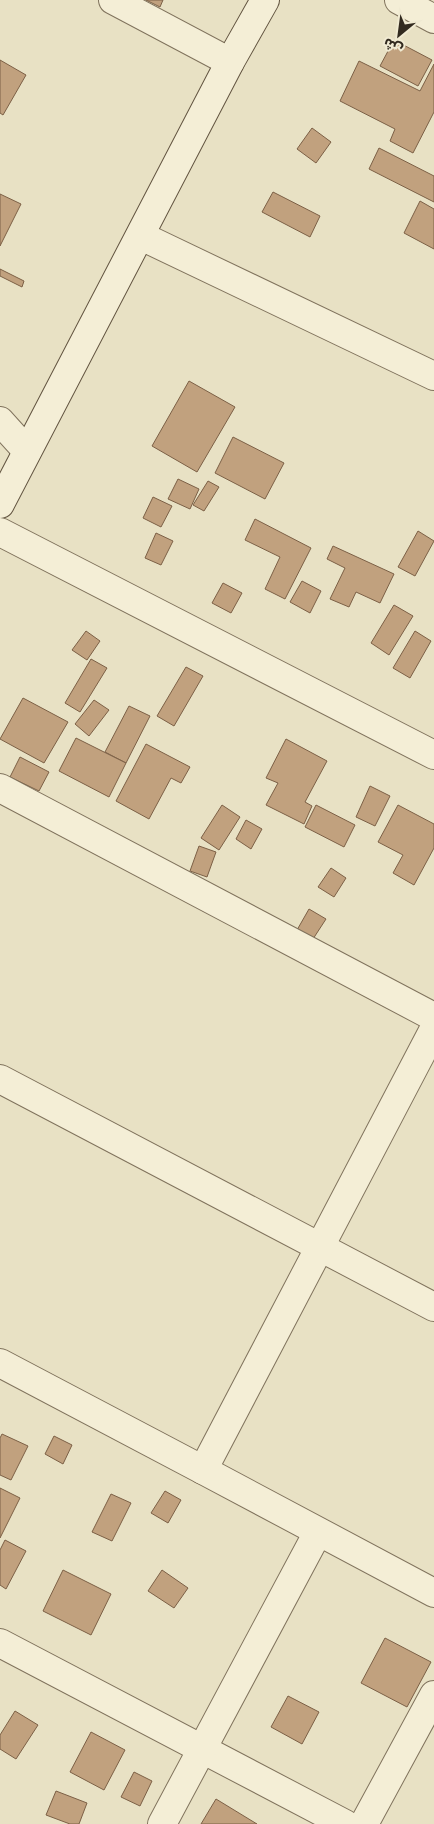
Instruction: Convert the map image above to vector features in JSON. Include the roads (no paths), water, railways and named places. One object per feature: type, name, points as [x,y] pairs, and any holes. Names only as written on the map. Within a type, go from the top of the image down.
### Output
[{"type":"street","points":[[113,0],[230,62]]},
{"type":"street","points":[[0,504],[230,62],[265,0]]},
{"type":"street","points":[[399,0],[434,19]]},
{"type":"street","points":[[141,236],[434,376]]},
{"type":"street","points":[[0,421],[27,451]]},
{"type":"street","points":[[0,532],[434,755]]},
{"type":"street","points":[[0,788],[434,1017]]},
{"type":"street","points":[[204,1470],[434,1029]]},
{"type":"street","points":[[0,1079],[434,1307]]},
{"type":"street","points":[[0,1363],[434,1593]]},
{"type":"street","points":[[162,1824],[318,1532]]},
{"type":"street","points":[[0,1643],[345,1824]]},
{"type":"street","points":[[364,1824],[434,1695]]}]
